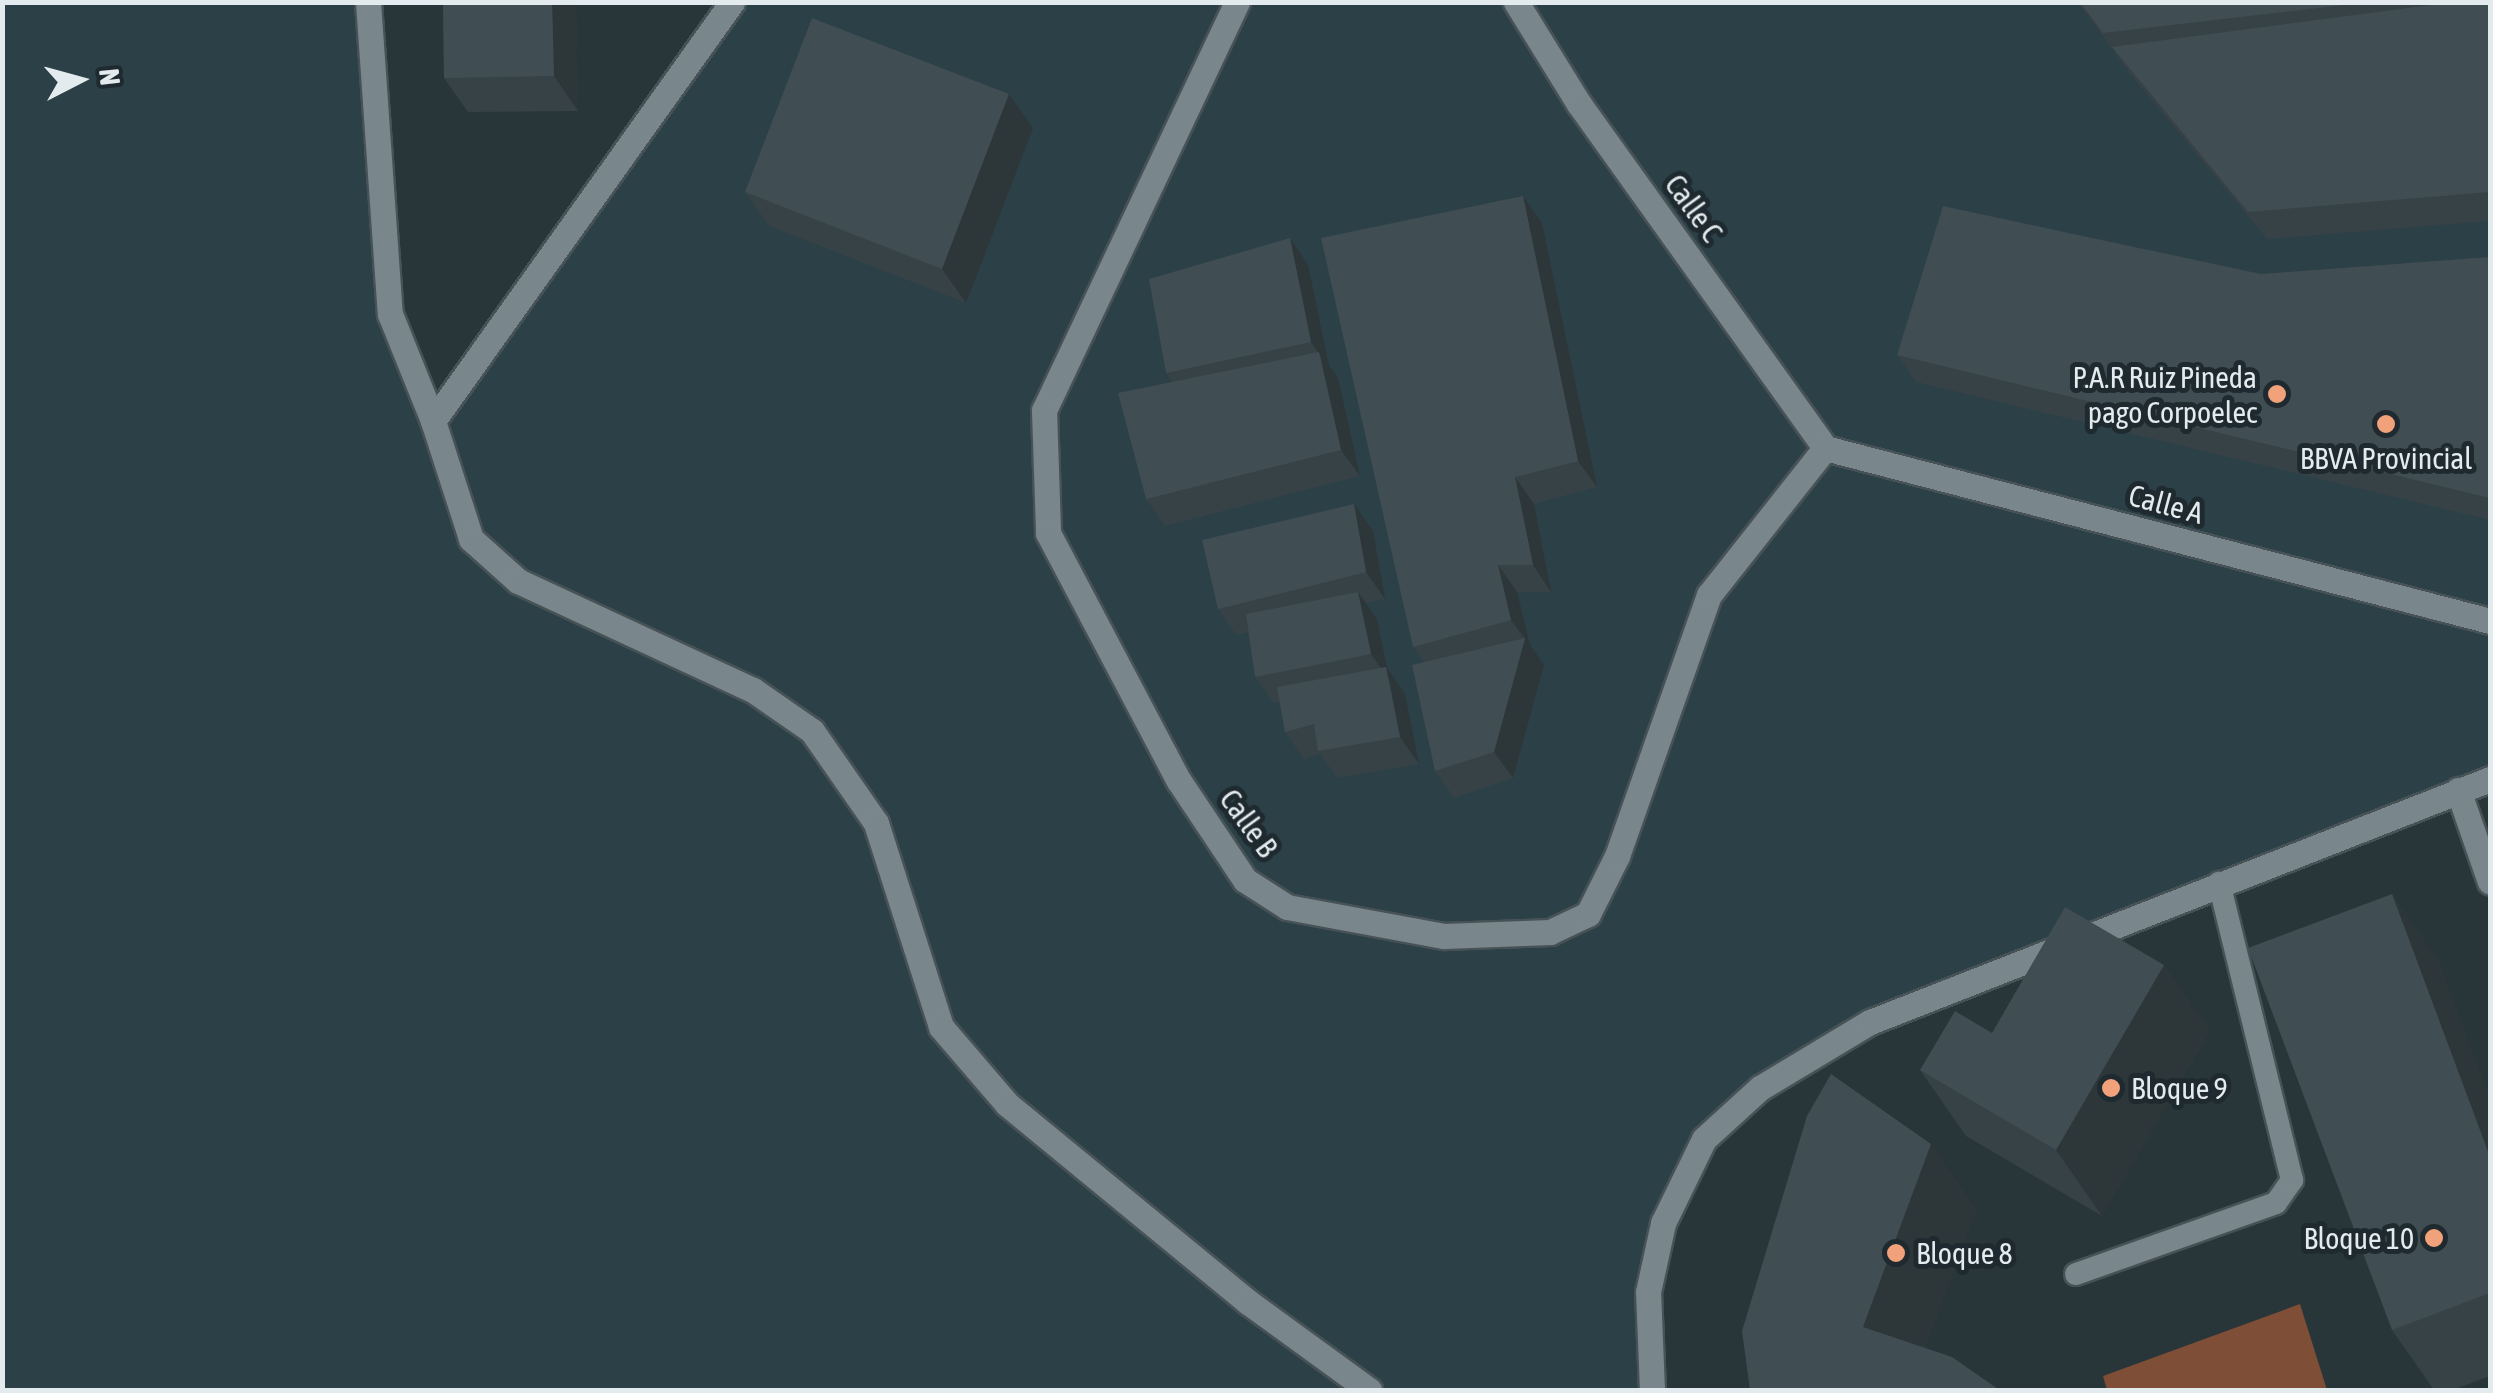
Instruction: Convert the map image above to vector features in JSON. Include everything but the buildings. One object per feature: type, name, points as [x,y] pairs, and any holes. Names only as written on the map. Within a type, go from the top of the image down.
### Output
[{"type":"street","points":[[368,2],[390,314],[433,421],[470,539],[518,582],[753,690],[812,731],[876,824],[940,1026],[1007,1104],[1248,1302],[1369,1390]]},
{"type":"street","points":[[433,421],[732,2]]},
{"type":"street","name":"Calle B","points":[[1237,2],[1079,327],[1044,410],[1048,533],[1179,782],[1245,880],[1287,907],[1444,936],[1550,932],[1588,914],[1617,856],[1709,595],[1825,448]]},
{"type":"street","name":"Calle C","points":[[1516,2],[1579,104],[1825,448]]},
{"type":"street","name":"Calle A","points":[[1825,448],[2474,620],[2490,620]]},
{"type":"street","points":[[1652,1390],[1648,1292],[1662,1223],[1704,1139],[1760,1088],[1870,1022],[2490,778]]},
{"type":"street","points":[[2458,790],[2490,882]]},
{"type":"lane","points":[[2076,1274],[2276,1203],[2292,1180],[2219,883]]},
{"type":"shaded area","points":[[3,3],[368,3],[390,314],[433,420],[732,3],[2490,3],[2490,779],[1870,1022],[1704,1139],[1663,1223],[1652,1390],[3,1390]]},
{"type":"shaded area","points":[[2300,1304],[2327,1390],[2107,1390],[2103,1376]]},
{"type":"place","name":"P.A.R Ruiz Pineda pago Corpoelec","points":[[2277,394]]},
{"type":"place","name":"BBVA Provincial","points":[[2386,424]]},
{"type":"place","name":"Bloque 9","points":[[2111,1088]]},
{"type":"place","name":"Bloque 10","points":[[2434,1238]]},
{"type":"place","name":"Bloque 8","points":[[1896,1253]]}]
